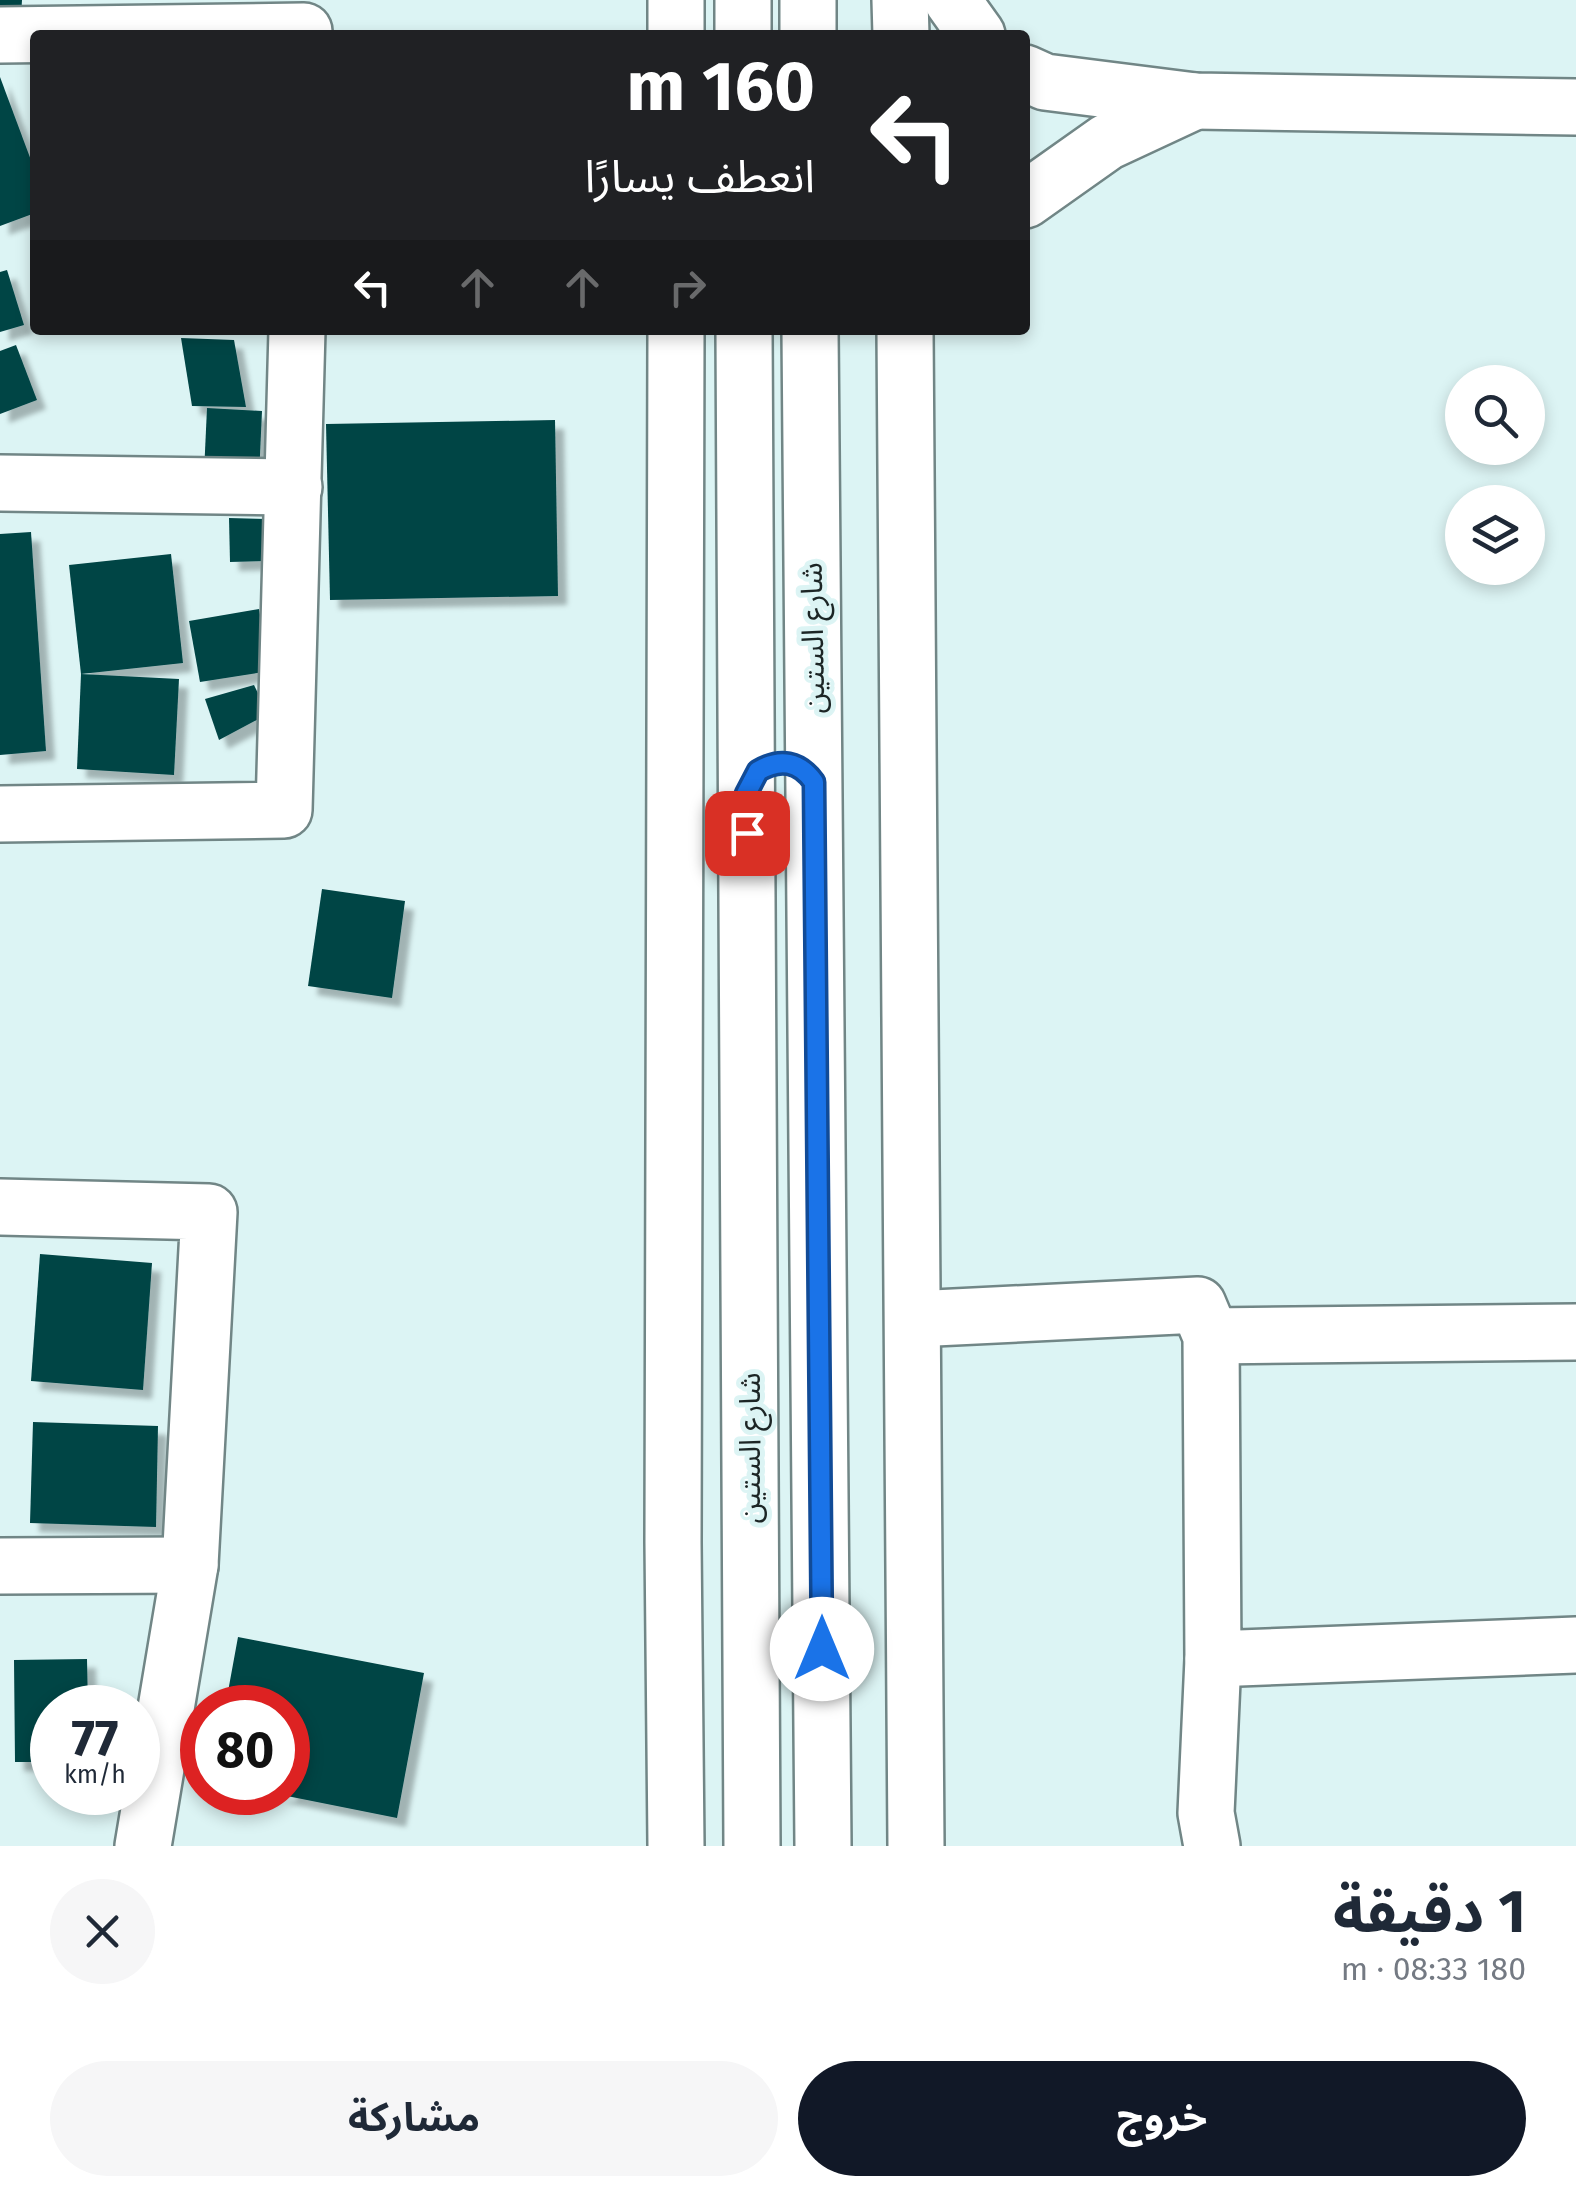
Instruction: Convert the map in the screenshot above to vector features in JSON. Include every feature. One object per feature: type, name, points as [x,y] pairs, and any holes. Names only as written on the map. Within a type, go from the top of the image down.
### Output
[{"type":"main road","points":[[676,0],[676,30]]},
{"type":"main road","points":[[743,0],[743,30]]},
{"type":"main road","points":[[808,0],[808,30]]},
{"type":"main road","points":[[900,0],[901,30]]},
{"type":"main road","points":[[952,0],[973,30]]},
{"type":"main road","points":[[117,30],[303,22]]},
{"type":"main road","points":[[0,35],[30,34]]},
{"type":"main road","points":[[1030,75],[1045,82],[1195,101],[1576,107]]},
{"type":"main road","points":[[1030,196],[1107,142],[1195,101]]},
{"type":"main road","points":[[0,814],[284,810],[297,335]]},
{"type":"main road","points":[[676,335],[676,1846]]},
{"type":"main road","name":"شارع الستين","points":[[744,335],[752,1846]]},
{"type":"main road","name":"شارع الستين","points":[[810,335],[824,1846]]},
{"type":"main road","points":[[908,335],[916,1846]]},
{"type":"main road","points":[[0,484],[294,487]]},
{"type":"main road","points":[[746,638],[752,648],[772,661],[794,660],[812,648]]},
{"type":"main road","points":[[746,794],[758,771],[782,762],[795,764],[814,782]]},
{"type":"main road","points":[[0,1208],[209,1212],[190,1566],[143,1846]]},
{"type":"main road","points":[[914,1319],[1198,1306],[1211,1336],[1213,1659],[1206,1813],[1212,1846]]},
{"type":"main road","points":[[1211,1336],[1576,1332]]},
{"type":"main road","points":[[0,1566],[190,1566]]},
{"type":"main road","points":[[1213,1659],[1576,1645]]},
{"type":"building","points":[[0,0],[22,0],[21,18],[0,17]]},
{"type":"building","points":[[0,77],[30,158],[30,215],[0,226]]},
{"type":"building","points":[[7,270],[24,325],[0,332],[0,272]]},
{"type":"building","points":[[181,338],[234,340],[246,407],[192,406]]},
{"type":"building","points":[[16,345],[37,400],[0,414],[0,351]]},
{"type":"building","points":[[207,408],[262,411],[259,476],[204,473]]},
{"type":"building","points":[[555,420],[558,596],[330,600],[326,424]]},
{"type":"building","points":[[229,518],[266,519],[266,561],[230,562]]},
{"type":"building","points":[[31,532],[46,751],[0,755],[0,534]]},
{"type":"building","points":[[171,554],[183,663],[81,674],[69,565]]},
{"type":"building","points":[[259,609],[270,671],[200,682],[189,621]]},
{"type":"building","points":[[81,674],[179,679],[174,775],[77,769]]},
{"type":"building","points":[[254,685],[268,714],[219,740],[205,699]]},
{"type":"building","points":[[322,889],[405,901],[392,998],[308,986]]},
{"type":"building","points":[[40,1254],[152,1263],[143,1390],[31,1381]]},
{"type":"building","points":[[33,1422],[158,1426],[156,1527],[30,1523]]},
{"type":"building","points":[[238,1637],[424,1673],[397,1818],[310,1801],[310,1685],[229,1685]]},
{"type":"building","points":[[87,1659],[88,1685],[30,1685],[30,1762],[15,1762],[14,1660]]},
{"type":"route","points":[[747,833],[746,794],[758,771],[782,762],[806,771],[814,782],[822,1649]]}]
